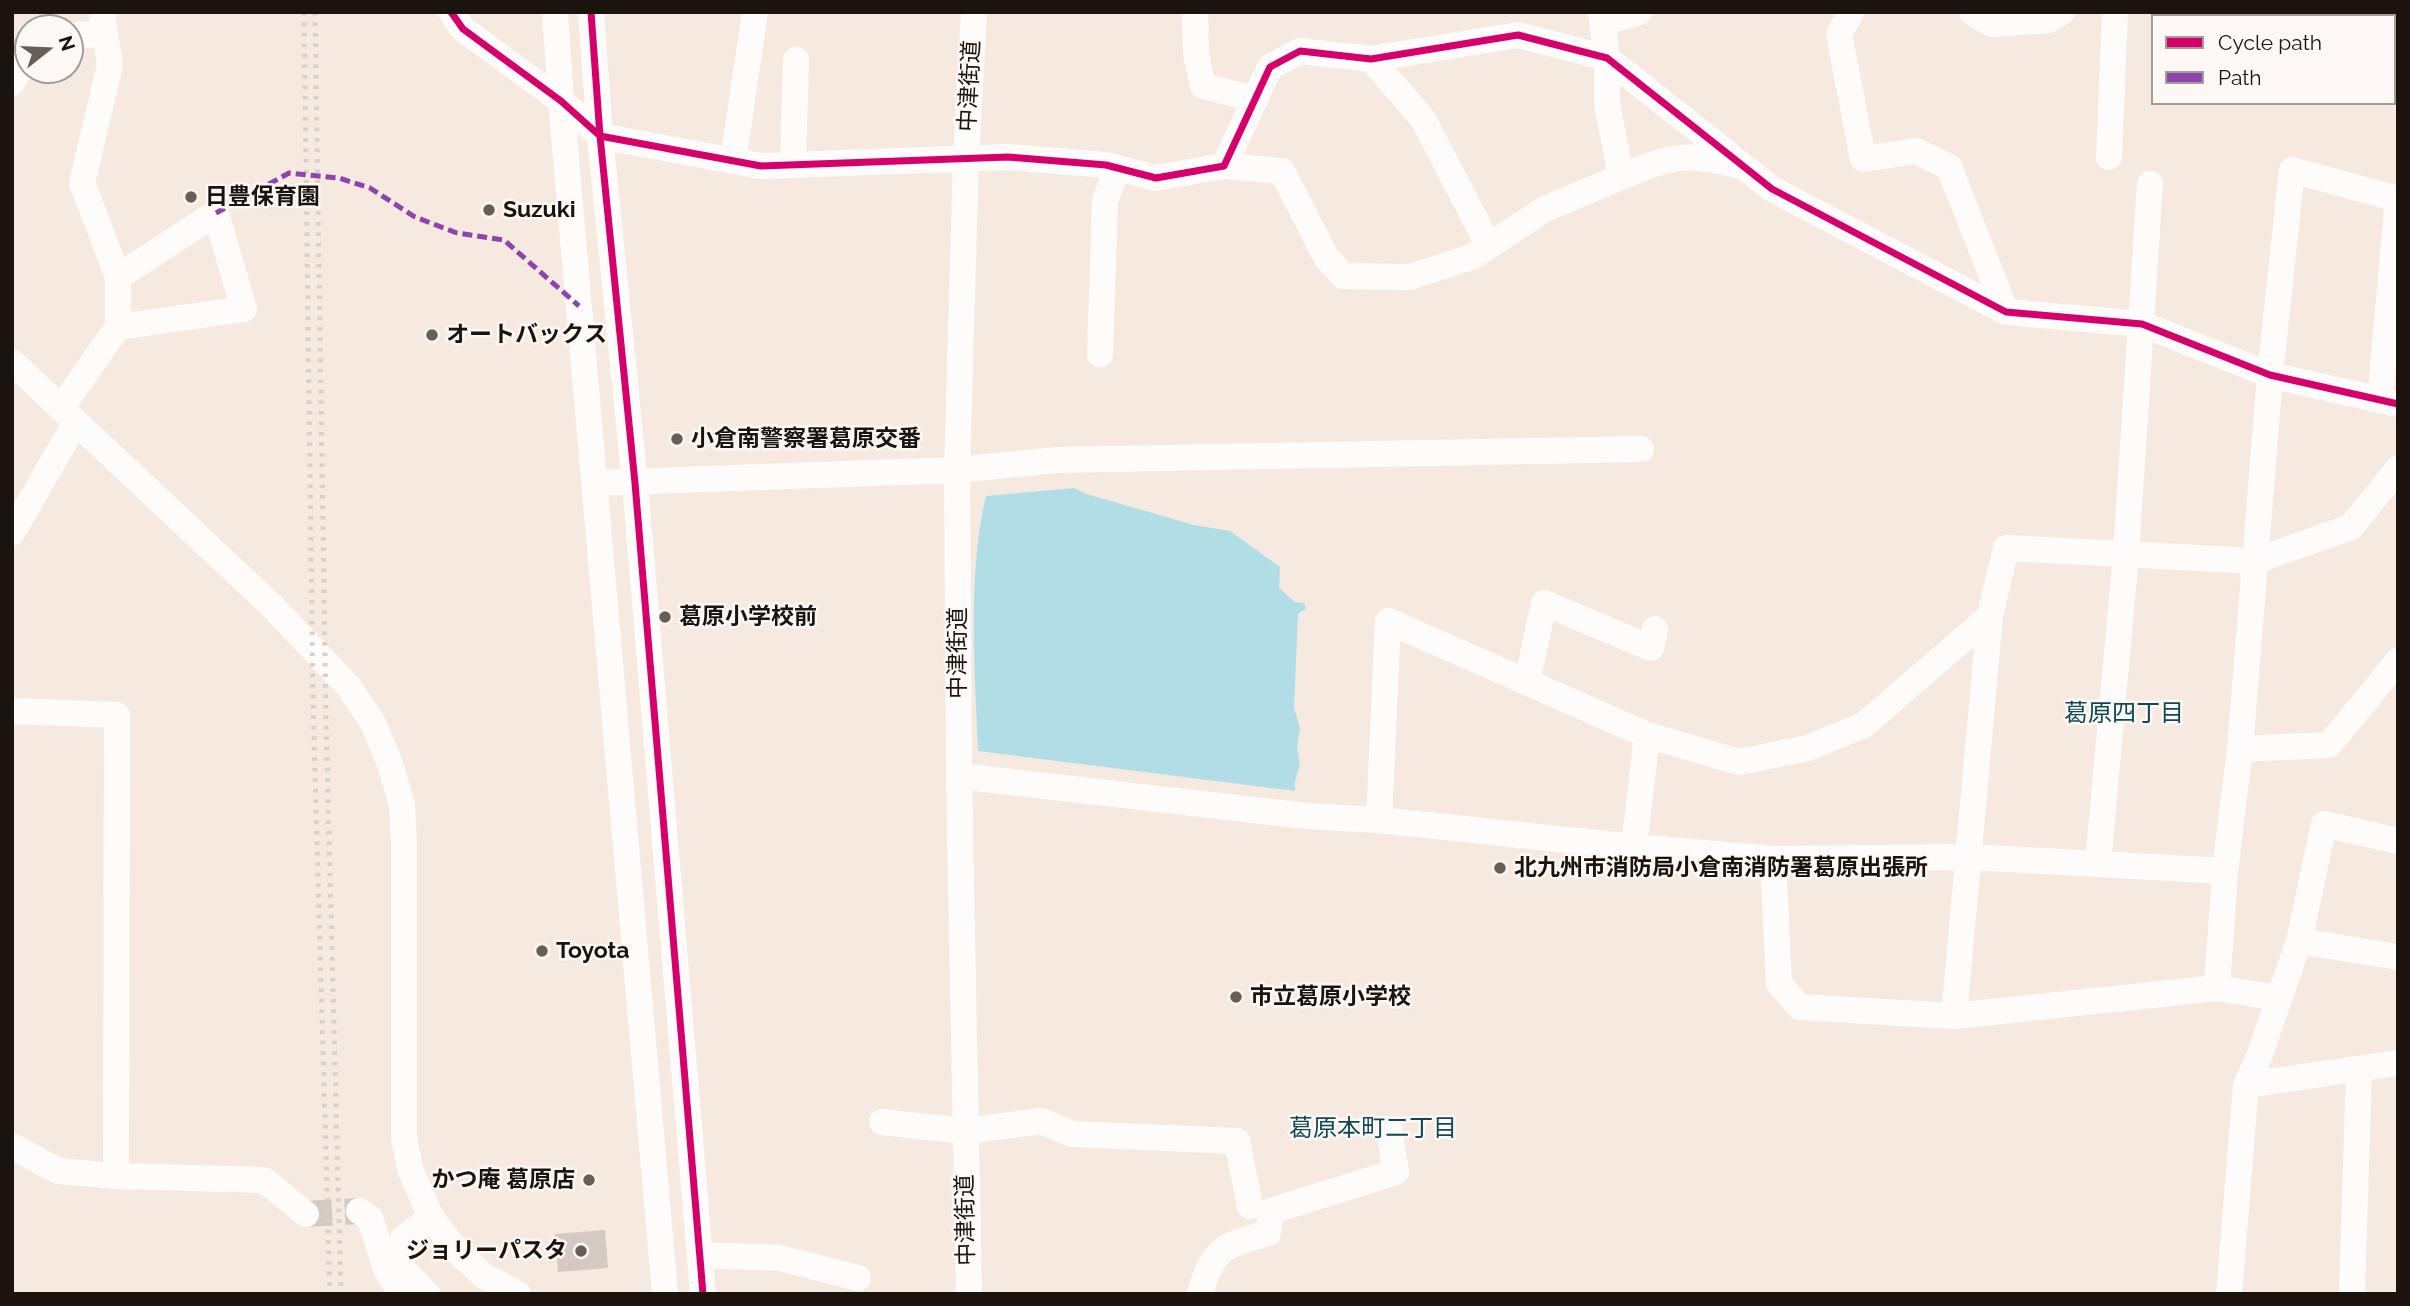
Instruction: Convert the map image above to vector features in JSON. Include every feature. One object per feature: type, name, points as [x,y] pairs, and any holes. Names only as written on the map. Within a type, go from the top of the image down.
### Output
[{"type":"street","points":[[451,12],[463,29],[561,101],[600,136],[761,166],[1007,157],[1106,165],[1156,178],[1224,166],[1282,171],[1326,257],[1343,275],[1410,277],[1472,257],[1545,209],[1658,162],[1683,156],[1709,158],[1745,167]]},
{"type":"street","points":[[555,12],[665,1294]]},
{"type":"street","points":[[591,12],[600,136],[635,483],[704,1294]]},
{"type":"street","points":[[733,161],[755,12]]},
{"type":"street","name":"中津街道","points":[[970,1294],[958,776],[957,470],[966,157],[974,12]]},
{"type":"street","points":[[1195,12],[1196,54],[1203,86],[1255,99]]},
{"type":"street","points":[[1621,177],[1607,103],[1607,58],[1602,18],[1639,12]]},
{"type":"street","points":[[1851,12],[1839,34],[1863,159],[1916,151],[1949,167],[2007,312]]},
{"type":"street","points":[[1972,12],[1992,24],[2049,20],[2062,12]]},
{"type":"street","points":[[2109,157],[2115,12]]},
{"type":"street","points":[[12,533],[69,415],[118,327],[118,277],[82,183],[110,65],[104,23],[84,30]]},
{"type":"street","points":[[1224,166],[1270,67],[1300,51],[1370,59],[1518,35],[1607,58],[1772,189],[2007,312],[2143,324],[2270,375],[2389,402],[2398,199],[2292,170],[2270,375],[2240,749],[2225,871],[2217,989]]},
{"type":"street","points":[[1370,59],[1423,119],[1489,246]]},
{"type":"street","points":[[793,164],[796,60]]},
{"type":"street","points":[[1100,354],[1105,201],[1117,168]]},
{"type":"street","points":[[2098,863],[2126,555],[2150,184]]},
{"type":"street","points":[[118,277],[216,213],[244,309],[118,327]]},
{"type":"street","points":[[12,362],[272,607],[349,687],[373,723],[390,764],[402,805],[404,1138],[410,1169],[431,1217],[455,1249],[484,1276],[519,1294]]},
{"type":"street","points":[[595,483],[957,470],[1057,460],[1641,449]]},
{"type":"street","points":[[1954,1016],[1990,616],[2006,548],[2255,561],[2351,527],[2398,469]]},
{"type":"street","points":[[1527,682],[1544,603],[1651,648],[1656,629]]},
{"type":"street","points":[[1379,820],[1388,621],[1647,735],[1739,762],[1808,748],[1864,725],[1990,616]]},
{"type":"street","points":[[2240,749],[2329,745],[2398,661]]},
{"type":"street","points":[[12,711],[117,715],[116,1177]]},
{"type":"street","points":[[1633,847],[1647,735]]},
{"type":"street","points":[[958,776],[1306,816],[1379,820],[1773,859],[1970,857],[2225,871]]},
{"type":"street","points":[[2229,1294],[2246,1085],[2259,1057],[2300,940],[2324,824],[2398,841]]},
{"type":"street","points":[[1773,859],[1779,983],[1800,1007],[1954,1016],[2217,989],[2278,998]]},
{"type":"street","points":[[2300,940],[2398,957]]},
{"type":"street","points":[[2246,1085],[2398,1063]]},
{"type":"street","points":[[2352,1294],[2359,1069]]},
{"type":"street","points":[[882,1122],[965,1132],[1041,1121],[1072,1134],[1237,1141],[1250,1206]]},
{"type":"street","points":[[1200,1294],[1213,1258],[1232,1243],[1268,1233],[1270,1211],[1396,1172],[1390,1129]]},
{"type":"street","points":[[12,1146],[58,1171],[116,1177],[264,1180],[306,1213]]},
{"type":"street","points":[[359,1211],[370,1218],[386,1269],[401,1294]]},
{"type":"street","points":[[426,1294],[400,1267],[402,1240],[431,1217]]},
{"type":"street","points":[[700,1255],[780,1258],[858,1278]]},
{"type":"water","points":[[1074,488],[1086,494],[1194,525],[1230,531],[1280,567],[1279,588],[1295,602],[1304,603],[1306,609],[1298,614],[1294,708],[1300,728],[1297,748],[1300,764],[1295,791],[978,751],[974,590],[980,526],[986,496]]},
{"type":"building","name":"ジョリーパスタ","points":[[605,1230],[608,1268],[558,1272],[555,1234]]},
{"type":"tunnel","points":[[306,1214],[359,1211]]},
{"type":"railway","points":[[304,12],[313,702],[330,1294]]},
{"type":"railway","points":[[315,12],[326,722],[341,1294]]},
{"type":"marked path","points":[[216,213],[289,173],[339,178],[370,188],[415,217],[457,233],[504,240],[579,306]]},
{"type":"cycle path","points":[[451,12],[463,29],[561,101],[600,136],[761,166],[1008,157],[1106,165],[1156,178],[1224,166],[1270,67],[1300,51],[1371,59],[1518,35],[1607,58],[1772,189],[2006,312],[2142,324],[2270,375],[2398,404]]},
{"type":"cycle path","points":[[591,12],[600,136],[635,483],[703,1294]]},
{"type":"place","name":"日豊保育園","points":[[191,197]]},
{"type":"place","name":"Suzuki","points":[[489,210]]},
{"type":"place","name":"オートバックス","points":[[432,335]]},
{"type":"place","name":"小倉南警察署葛原交番","points":[[677,439]]},
{"type":"place","name":"葛原小学校前","points":[[665,617]]},
{"type":"place","name":"北九州市消防局小倉南消防署葛原出張所","points":[[1500,868]]},
{"type":"place","name":"Toyota","points":[[542,951]]},
{"type":"place","name":"市立葛原小学校","points":[[1236,997]]},
{"type":"place","name":"かつ庵 葛原店","points":[[589,1180]]},
{"type":"place","name":"ジョリーパスタ","points":[[581,1251]]},
{"type":"district","name":"葛原四丁目","points":[[2124,714]]},
{"type":"district","name":"葛原本町二丁目","points":[[1373,1129]]}]
